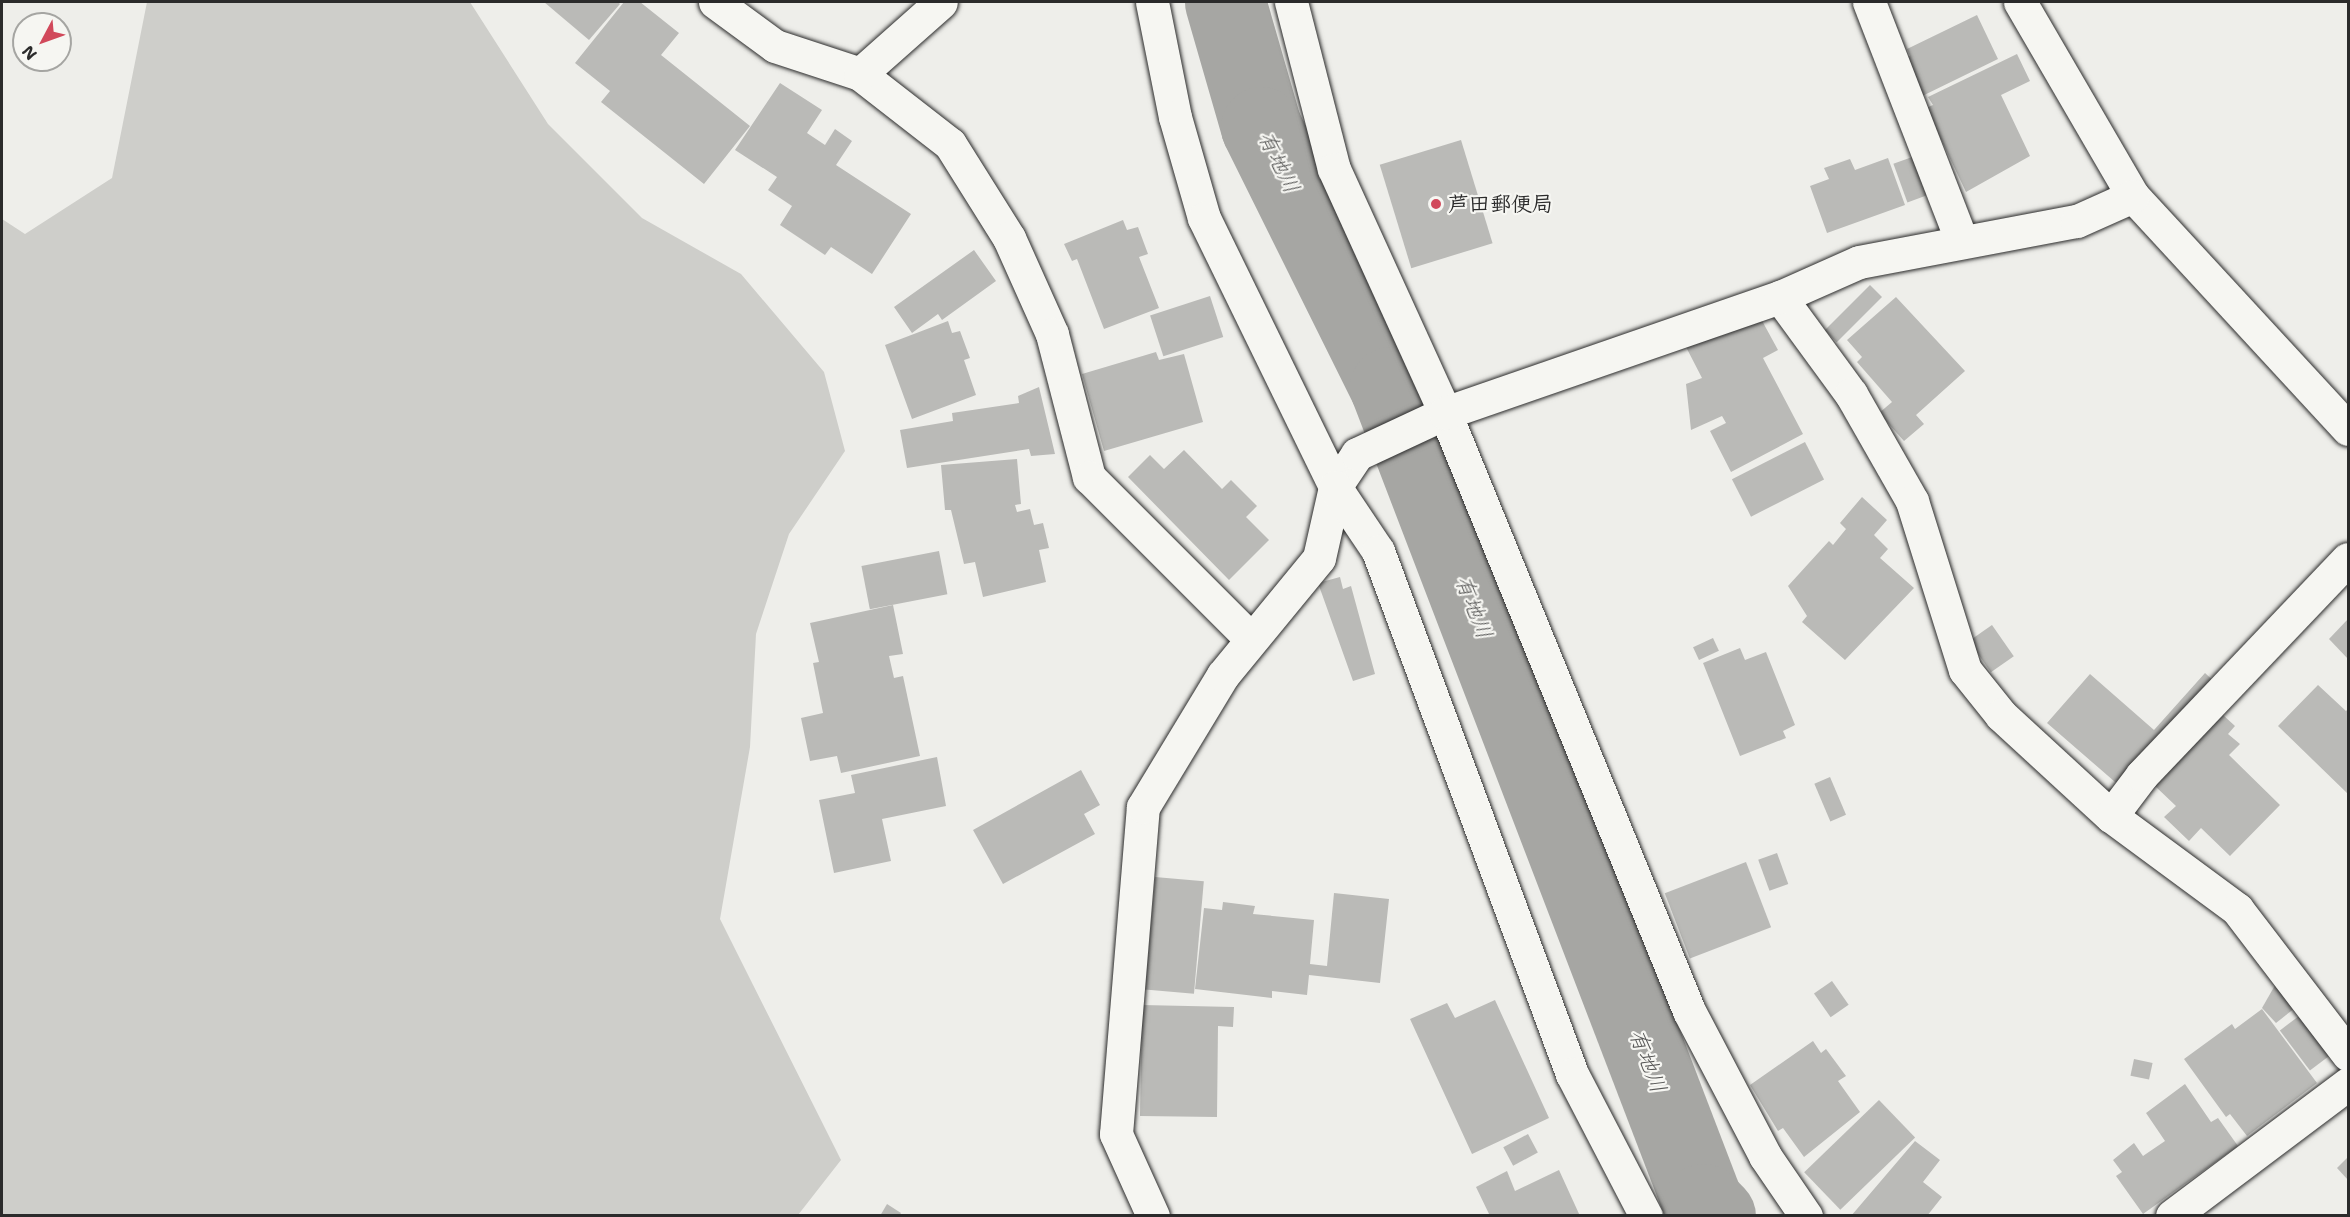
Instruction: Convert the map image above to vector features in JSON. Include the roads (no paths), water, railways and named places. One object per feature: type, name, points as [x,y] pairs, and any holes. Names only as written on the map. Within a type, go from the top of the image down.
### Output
[{"type":"street","points":[[715,2],[775,46],[860,74],[950,144],[1009,238],[1052,334],[1089,477],[1251,639]]},
{"type":"street","points":[[860,74],[941,2]]},
{"type":"street","points":[[1152,2],[1175,117],[1204,218],[1335,487],[1378,551],[1572,1074],[1646,1215]]},
{"type":"street","points":[[1291,2],[1334,169],[1445,413],[1689,1011],[1765,1156],[1806,1215]]},
{"type":"street","points":[[1869,2],[1962,243]]},
{"type":"street","points":[[2019,2],[2133,196],[2349,429]]},
{"type":"street","points":[[1153,1215],[1116,1134],[1143,807],[1223,675],[1319,558],[1335,487],[1357,454],[1445,413],[1780,297],[1859,262],[2077,221],[2133,196]]},
{"type":"street","points":[[1780,297],[1851,394],[1912,501],[1965,670],[2001,715],[2111,816],[2237,909],[2349,1054]]},
{"type":"street","points":[[2111,816],[2142,775],[2349,559]]},
{"type":"street","points":[[2172,1215],[2349,1084]]},
{"type":"waterway","name":"有地川","points":[[1225,2],[1261,127],[1390,387],[1703,1204],[1715,1216]]},
{"type":"place","name":"芦田郵便局","points":[[1436,204]]}]
